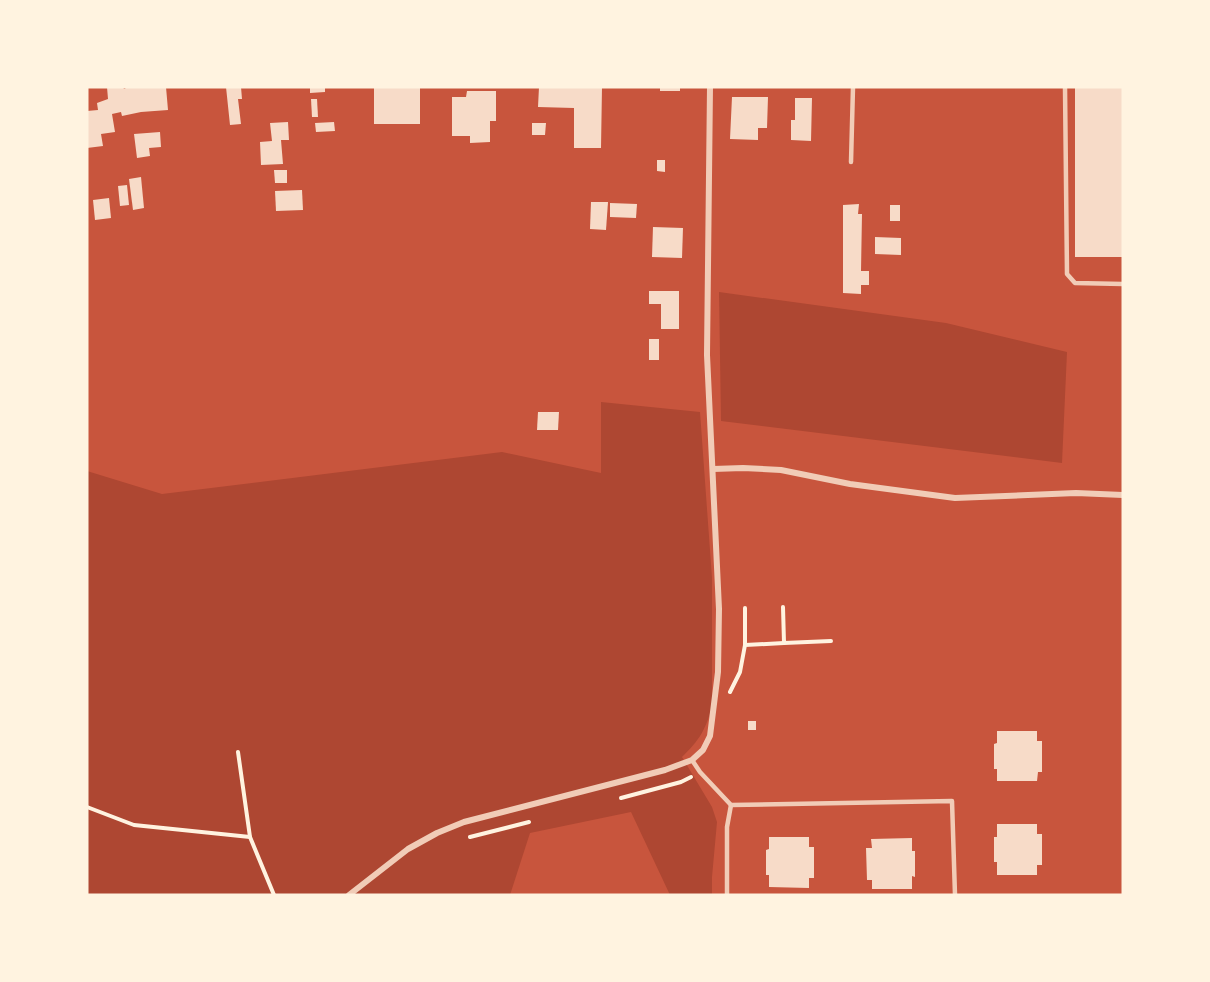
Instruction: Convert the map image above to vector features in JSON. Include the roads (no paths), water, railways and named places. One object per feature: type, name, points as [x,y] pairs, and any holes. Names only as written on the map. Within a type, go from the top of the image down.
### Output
[{"type":"street","points":[[349,895],[408,849],[437,833],[464,822],[631,779],[692,760],[703,750],[710,736],[718,672],[718,609],[708,355],[710,87]]},
{"type":"street","points":[[713,469],[781,470],[850,484],[955,498],[1076,493],[1123,495]]},
{"type":"lane","points":[[851,162],[853,87]]},
{"type":"lane","points":[[1065,87],[1067,274],[1075,283],[1123,284]]},
{"type":"lane","points":[[692,760],[730,805],[952,801],[955,895]]},
{"type":"lane","points":[[727,895],[727,827],[730,805]]}]
